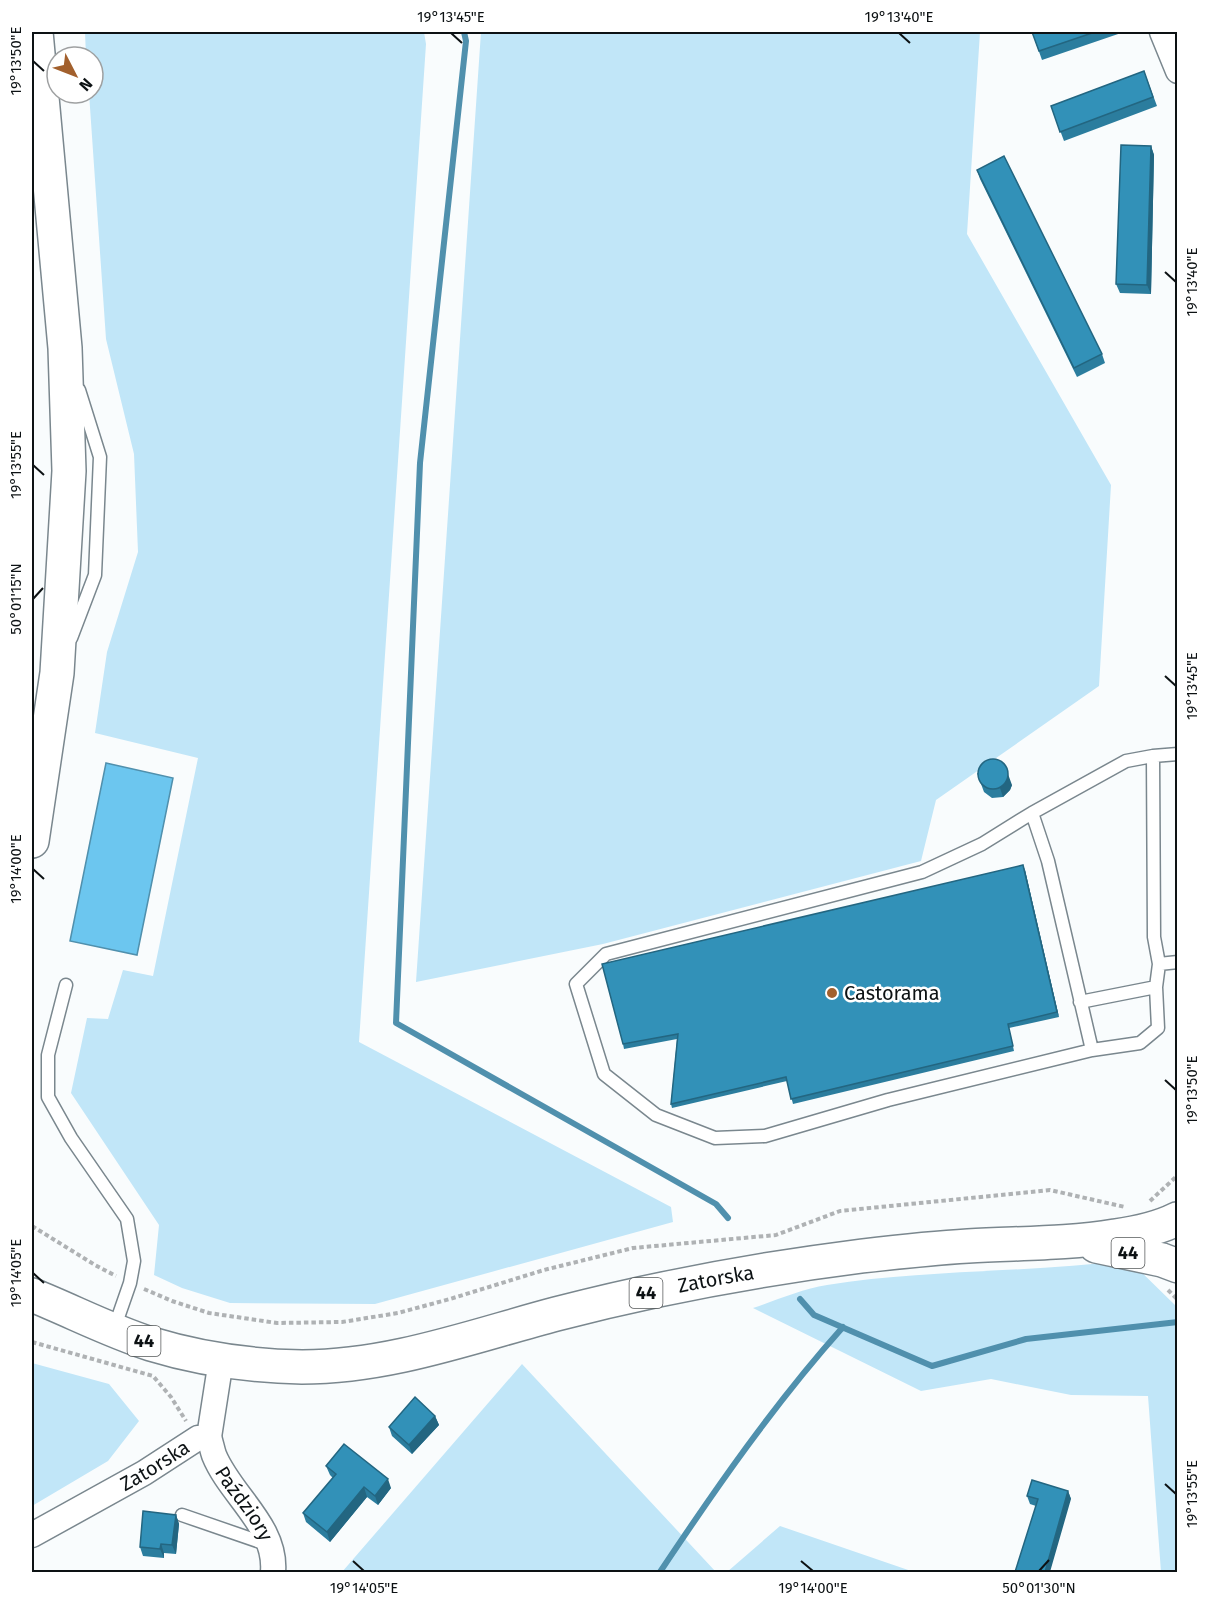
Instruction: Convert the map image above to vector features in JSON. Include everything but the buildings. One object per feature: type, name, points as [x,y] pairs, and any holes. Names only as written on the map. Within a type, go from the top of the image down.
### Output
[{"type":"main road","points":[[32,841],[57,673],[69,471],[65,348],[36,32]]},
{"type":"main road","name":"Zatorska","points":[[32,1295],[152,1344],[221,1360],[305,1367],[381,1360],[459,1343],[555,1314],[653,1291],[760,1270],[864,1256],[966,1246],[1077,1242],[1145,1231],[1161,1227],[1177,1218]]},
{"type":"main road","name":"44","points":[[1177,1218],[1170,1243],[1172,1255],[1178,1266]]},
{"type":"main road","name":"Zatorska","points":[[1077,1242],[1162,1260],[1178,1266]]},
{"type":"main road","name":"Zatorska","points":[[32,1274],[72,1311]]},
{"type":"street","points":[[1162,32],[1178,71]]},
{"type":"street","name":"Zatorska","points":[[32,1535],[204,1437],[221,1360]]},
{"type":"street","name":"Paździory","points":[[204,1437],[222,1470],[265,1534],[271,1546],[274,1561],[273,1572]]},
{"type":"lane","points":[[1153,756],[1154,937],[1159,964],[1156,987],[1158,1028],[1140,1043],[1092,1050],[888,1100],[765,1136],[716,1138],[656,1115],[604,1074],[576,984],[606,954],[922,872],[982,844],[1032,813],[1126,761],[1153,756],[1178,753]]},
{"type":"lane","points":[[1032,813],[1048,861],[1092,1050]]},
{"type":"lane","points":[[1159,964],[1178,962]]},
{"type":"lane","points":[[66,985],[48,1055],[48,1097],[71,1138],[127,1219],[134,1261],[130,1283],[114,1330]]},
{"type":"lane","points":[[1080,1002],[1156,987]]},
{"type":"lane","points":[[182,1515],[271,1546]]},
{"type":"path","points":[[1147,1204],[1178,1175]]},
{"type":"path","points":[[32,1226],[95,1265],[130,1283],[172,1301],[209,1313],[277,1323],[342,1322],[398,1313],[544,1269],[633,1248],[776,1235],[840,1211],[1050,1190],[1126,1208]]},
{"type":"path","points":[[32,1342],[153,1376],[204,1437]]},
{"type":"shaded area","points":[[85,32],[424,32],[426,44],[359,1042],[671,1207],[673,1222],[375,1304],[230,1303],[182,1288],[154,1275],[159,1225],[71,1093],[87,1018],[108,1019],[123,970],[153,976],[198,758],[95,733],[107,652],[138,552],[134,454],[106,339],[90,105],[105,105],[105,45],[86,45]]},
{"type":"shaded area","points":[[481,32],[980,32],[967,234],[1111,485],[1099,686],[936,800],[921,861],[603,944],[416,982]]},
{"type":"shaded area","points":[[1129,1260],[1177,1307],[1177,1572],[1161,1572],[1148,1396],[1071,1395],[991,1379],[921,1391],[753,1308],[808,1289],[865,1280]]},
{"type":"shaded area","points":[[32,1363],[109,1384],[139,1421],[108,1461],[32,1506]]},
{"type":"shaded area","points":[[522,1364],[716,1572],[342,1572]]},
{"type":"shaded area","points":[[780,1526],[914,1572],[727,1572]]},
{"type":"water","points":[[106,763],[173,778],[137,955],[70,941]]},
{"type":"waterway","points":[[464,32],[466,41],[420,463],[396,1023],[716,1204],[728,1218]]},
{"type":"waterway","points":[[800,1299],[814,1315],[932,1366],[1026,1339],[1178,1322]]},
{"type":"waterway","points":[[660,1572],[747,1446],[843,1327]]},
{"type":"place","name":"Castorama","points":[[832,993]]}]
